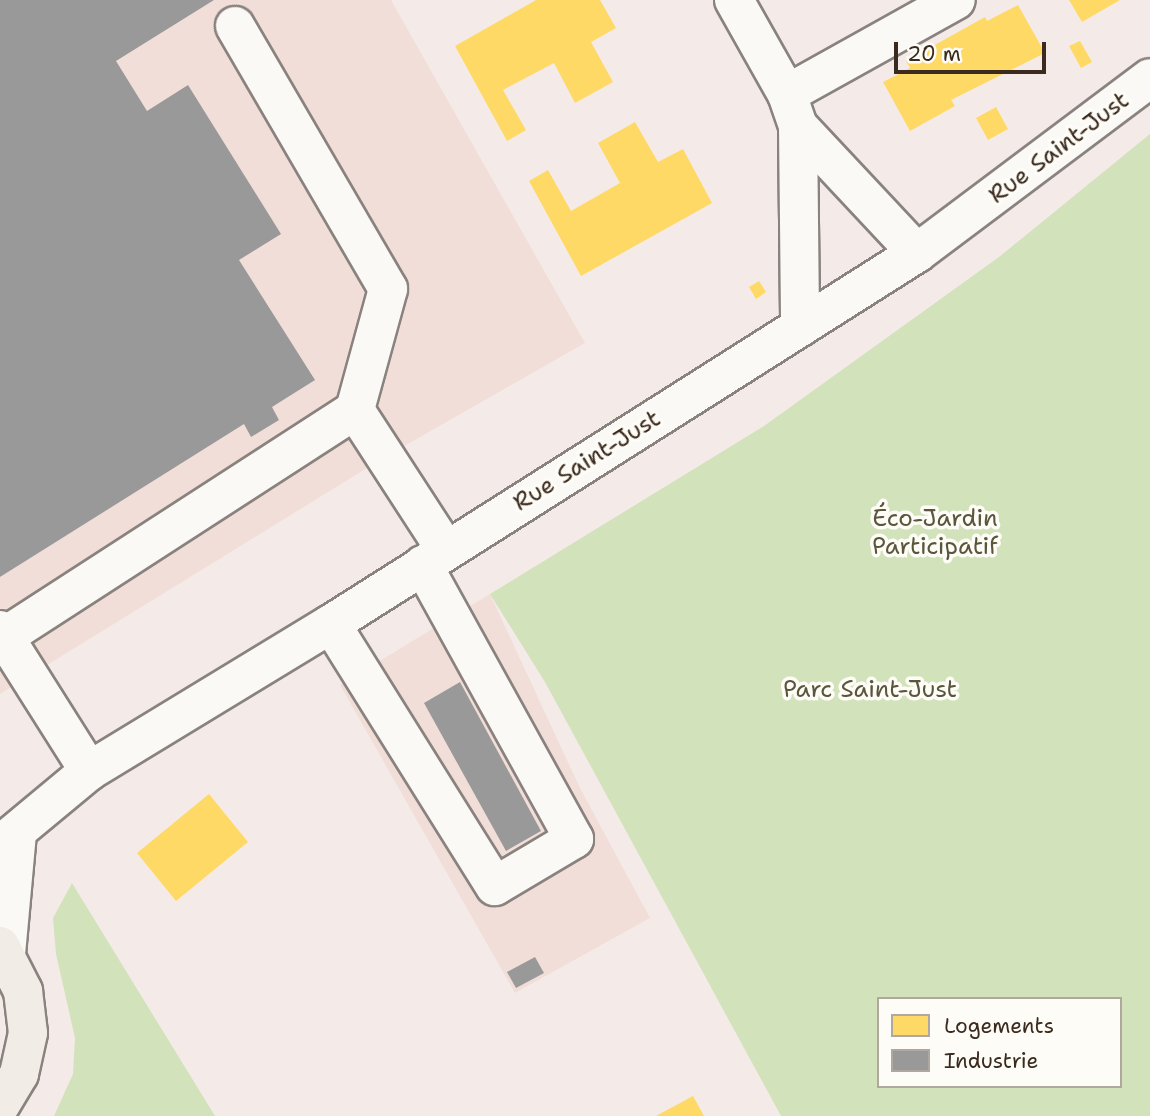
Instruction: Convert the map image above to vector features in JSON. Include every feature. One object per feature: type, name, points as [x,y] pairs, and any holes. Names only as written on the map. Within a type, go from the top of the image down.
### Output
[{"type":"main road","points":[[0,1106],[19,1074],[28,1033],[23,991],[3,950]]},
{"type":"street","points":[[734,0],[792,110],[917,253]]},
{"type":"street","points":[[792,110],[956,0]]},
{"type":"street","points":[[89,771],[2,634],[355,410],[388,289],[235,26]]},
{"type":"street","name":"Rue Saint-Just","points":[[3,950],[8,838],[89,771],[331,624],[917,253],[1150,78]]},
{"type":"street","points":[[792,110],[800,327]]},
{"type":"street","points":[[331,624],[495,886],[574,839],[435,557],[355,410]]},
{"type":"shaded area","points":[[0,0],[391,0],[585,343],[385,457],[0,694]]},
{"type":"shaded area","points":[[490,594],[579,786],[650,918],[515,993],[340,685]]},
{"type":"green space","name":"Parc Saint-Just","points":[[1150,134],[1150,1116],[781,1116],[545,682],[490,594],[764,426],[999,257]]},
{"type":"green space","points":[[72,883],[215,1116],[54,1116],[73,1074],[75,1038],[56,954],[53,918]]},
{"type":"building: Logements","points":[[536,0],[600,0],[616,28],[591,42],[613,82],[575,103],[554,63],[503,90],[526,130],[507,141],[455,46]]},
{"type":"building: Logements","points":[[1069,0],[1120,0],[1082,22]]},
{"type":"building: Logements","points":[[1018,5],[1045,53],[951,100],[955,106],[910,131],[883,82],[910,68],[906,61],[985,17],[987,21]]},
{"type":"building: Logements","points":[[1080,41],[1092,62],[1081,68],[1069,46]]},
{"type":"building: Logements","points":[[996,107],[1008,129],[988,140],[976,118]]},
{"type":"building: Logements","points":[[635,122],[658,162],[683,149],[712,203],[581,276],[529,181],[548,170],[571,211],[620,183],[598,143]]},
{"type":"building: Logements","points":[[759,281],[766,292],[756,299],[749,287]]},
{"type":"building: Logements","points":[[209,794],[248,842],[176,901],[137,853]]},
{"type":"building: Logements","points":[[693,1096],[704,1116],[656,1116]]},
{"type":"building: Industrie","points":[[0,0],[214,0],[116,61],[147,111],[188,85],[281,234],[239,260],[315,380],[272,407],[279,420],[251,437],[244,424],[0,577]]},
{"type":"building: Industrie","points":[[460,682],[541,831],[506,851],[424,703]]},
{"type":"building: Industrie","points":[[535,957],[544,973],[516,988],[507,972]]},
{"type":"park label","name":"Éco-Jardin Participatif","points":[[935,533]]}]
